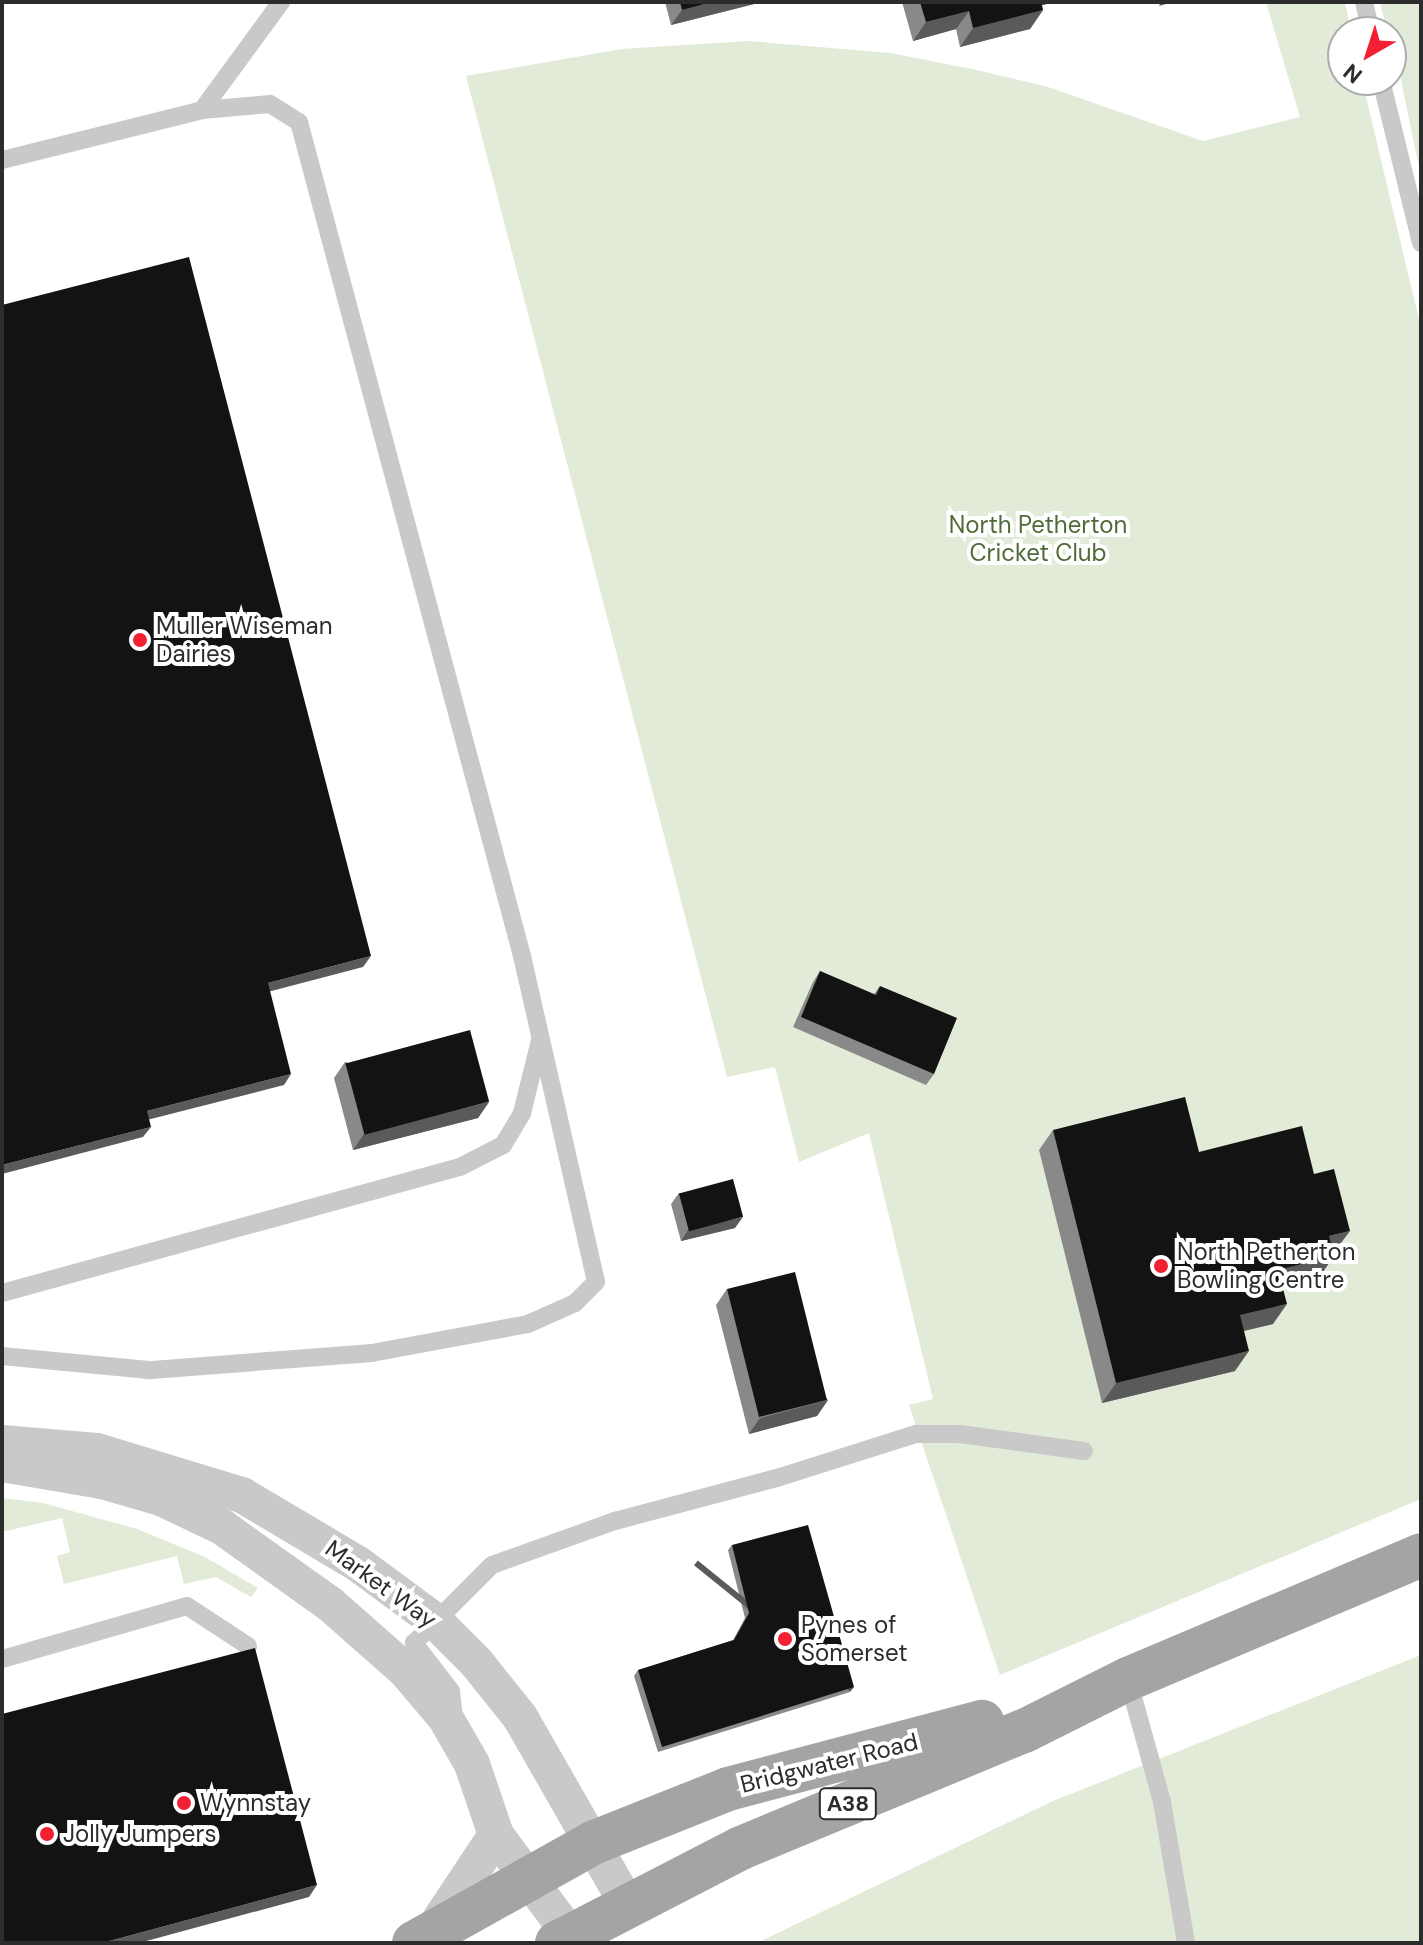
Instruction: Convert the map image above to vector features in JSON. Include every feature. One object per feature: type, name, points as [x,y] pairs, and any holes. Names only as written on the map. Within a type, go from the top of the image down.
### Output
[{"type":"main road","name":"Bridgwater Road","points":[[564,1939],[741,1848],[1024,1731],[1128,1679],[1421,1555]]},
{"type":"main road","name":"Bridgwater Road","points":[[424,1937],[595,1842],[728,1789],[929,1738],[1128,1679]]},
{"type":"street","name":"Market Way","points":[[2,1443],[97,1451],[242,1495],[306,1530],[434,1620],[513,1707],[595,1842],[629,1907]]},
{"type":"street","name":"Market Way","points":[[2,1465],[102,1481],[161,1498],[222,1527],[281,1564],[406,1671],[464,1751],[496,1835],[530,1880],[564,1939]]},
{"type":"street","points":[[424,1937],[496,1835]]},
{"type":"lane","points":[[202,110],[281,2]]},
{"type":"lane","points":[[1385,96],[1421,243]]},
{"type":"lane","points":[[2,160],[202,110],[270,104],[299,122],[541,1037],[596,1282],[575,1303],[528,1324],[372,1353],[149,1370],[2,1356]]},
{"type":"lane","points":[[2,1293],[460,1167],[503,1145],[522,1113],[541,1037]]},
{"type":"lane","points":[[464,1751],[451,1691],[414,1643],[492,1565],[615,1521],[777,1478],[916,1434],[960,1434],[1084,1451]]},
{"type":"lane","points":[[2,1659],[187,1606],[248,1646]]},
{"type":"lane","points":[[1128,1679],[1162,1802],[1186,1943]]},
{"type":"green space","name":"North Petherton Cricket Club","points":[[1266,2],[1345,2],[1348,16],[1327,16],[1327,96],[1366,96],[1421,328],[1421,1499],[1000,1675],[909,1405],[933,1399],[869,1133],[799,1162],[775,1067],[727,1077],[466,76],[622,49],[748,41],[891,53],[977,70],[1048,87],[1203,141],[1300,117]]},
{"type":"green space","points":[[1380,2],[1421,2],[1421,177],[1404,96],[1407,96],[1407,16],[1383,16]]},
{"type":"green space","points":[[2,1498],[43,1503],[137,1529],[205,1557],[258,1588],[251,1597],[216,1577],[184,1584],[177,1556],[64,1584],[57,1556],[70,1552],[62,1518],[2,1532]]},
{"type":"green space","points":[[1421,1655],[1421,1943],[757,1943],[1053,1801]]},
{"type":"building","points":[[680,2],[712,2],[682,10]]},
{"type":"building","points":[[920,2],[1041,2],[1043,10],[973,28],[969,11],[926,22]]},
{"type":"building","name":"Muller Wiseman Dairies","points":[[189,257],[371,956],[268,983],[291,1074],[147,1111],[151,1127],[2,1165],[2,305]]},
{"type":"building","points":[[820,971],[876,995],[880,986],[957,1018],[934,1074],[801,1017]]},
{"type":"building","points":[[470,1030],[489,1101],[365,1135],[345,1063]]},
{"type":"building","points":[[1185,1097],[1199,1152],[1302,1126],[1314,1174],[1334,1169],[1350,1231],[1329,1236],[1334,1256],[1278,1270],[1287,1304],[1240,1315],[1249,1351],[1116,1383],[1053,1130]]},
{"type":"building","points":[[733,1179],[743,1217],[689,1231],[679,1193]]},
{"type":"building","points":[[795,1272],[827,1400],[759,1417],[727,1289]]},
{"type":"building","name":"Pynes of Somerset","points":[[808,1525],[854,1687],[662,1747],[638,1670],[734,1640],[749,1613],[732,1545]]},
{"type":"building","name":"Wynnstay","points":[[255,1648],[317,1885],[102,1943],[2,1943],[2,1714]]},
{"type":"place","name":"Muller Wiseman Dairies","points":[[140,640]]},
{"type":"place","name":"North Petherton Bowling Centre","points":[[1161,1266]]},
{"type":"place","name":"Pynes of Somerset","points":[[785,1639]]},
{"type":"place","name":"Wynnstay","points":[[184,1803]]},
{"type":"place","name":"Jolly Jumpers","points":[[47,1834]]}]
